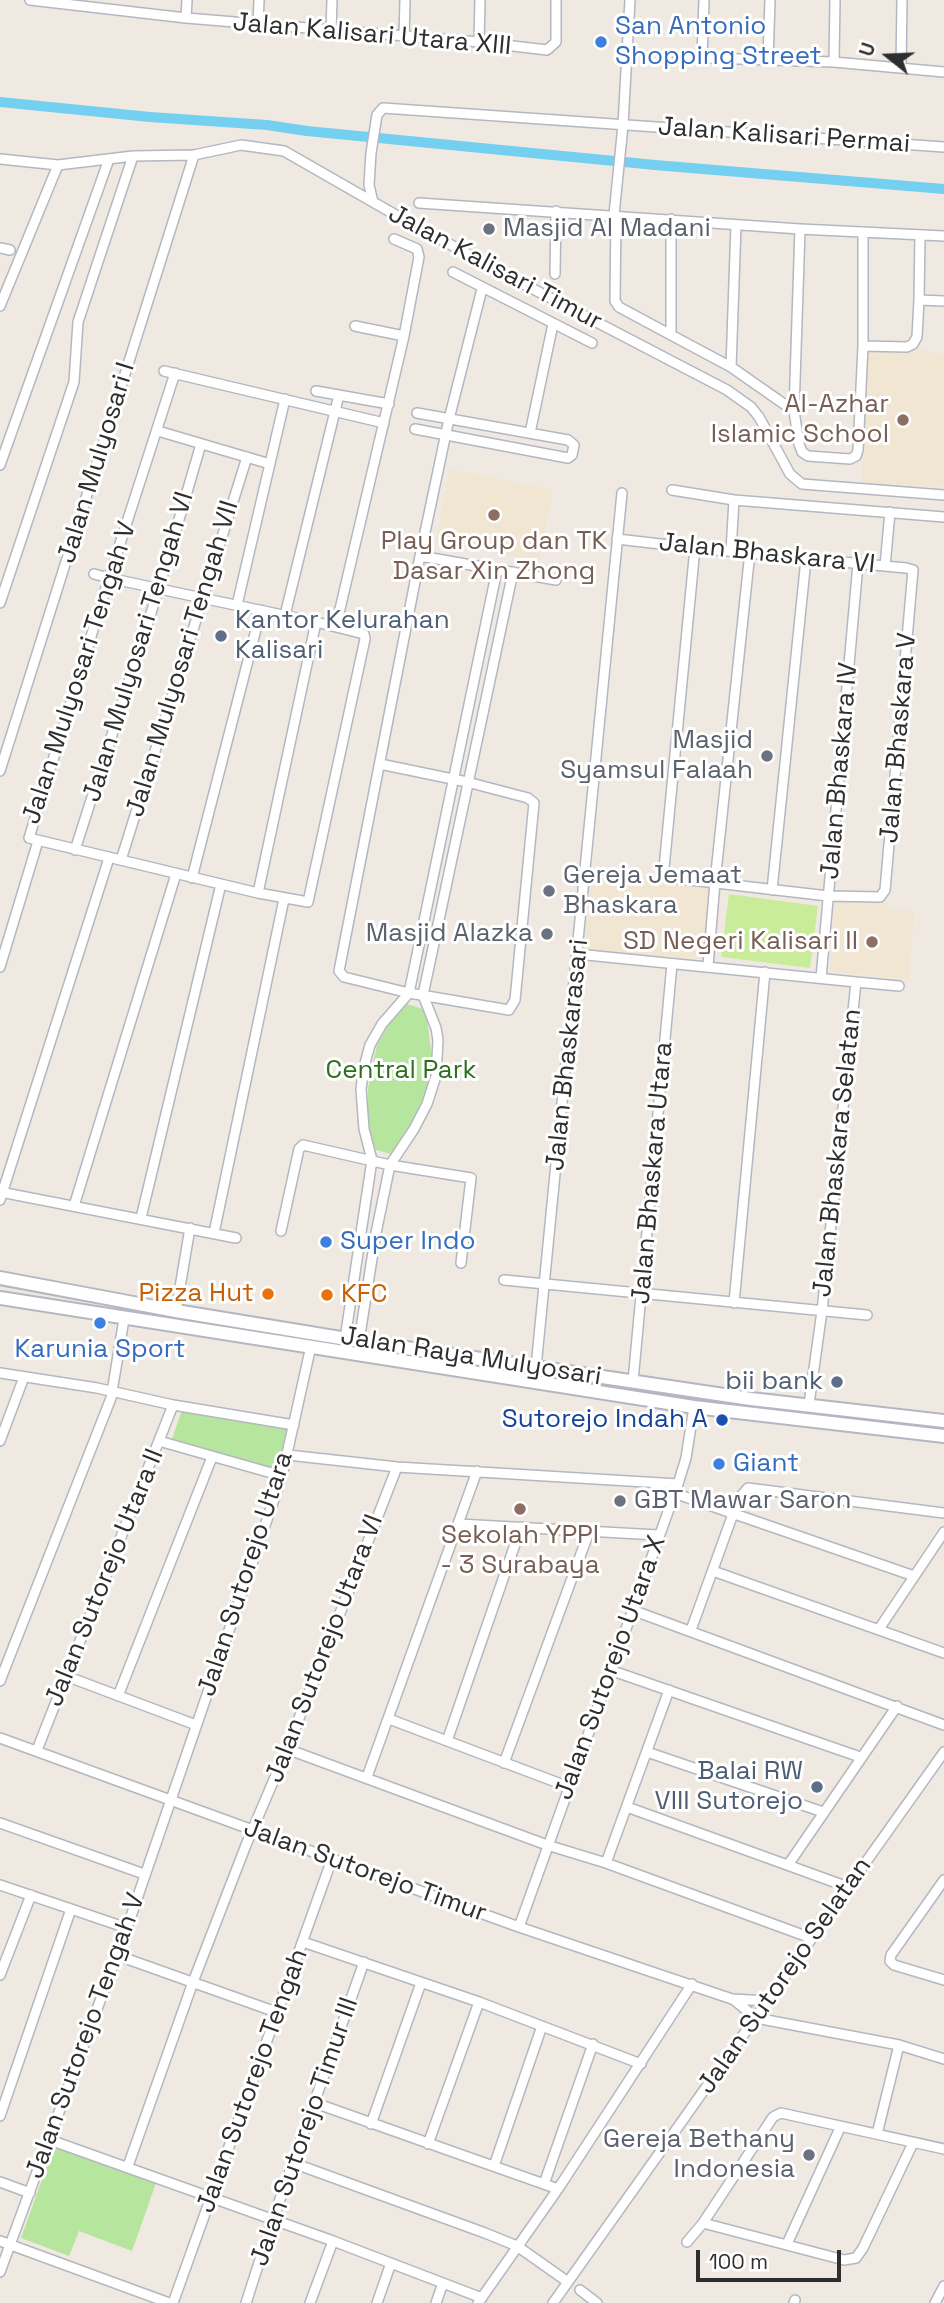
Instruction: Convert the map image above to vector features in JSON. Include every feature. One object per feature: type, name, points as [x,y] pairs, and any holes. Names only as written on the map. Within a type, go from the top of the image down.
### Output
[{"type":"main road","name":"Jalan Raya Mulyosari","points":[[0,1278],[345,1339],[751,1399],[944,1422]]},
{"type":"main road","name":"Jalan Raya Mulyosari","points":[[0,1298],[124,1320],[311,1346],[694,1407],[944,1436]]},
{"type":"main road","points":[[147,1323],[149,1306]]},
{"type":"main road","points":[[594,1391],[596,1377]]},
{"type":"main road","points":[[858,1425],[859,1411]]},
{"type":"main road","points":[[881,1414],[881,1429]]},
{"type":"street","name":"Jalan Kalisari Utara XIII","points":[[37,0],[112,5],[187,18],[258,25],[547,50],[554,47],[556,42],[556,0]]},
{"type":"street","points":[[187,0],[187,18]]},
{"type":"street","points":[[258,25],[259,0]]},
{"type":"street","points":[[331,32],[332,0]]},
{"type":"street","points":[[404,37],[405,0]]},
{"type":"street","points":[[478,43],[480,0]]},
{"type":"street","points":[[630,0],[623,127],[615,200],[615,301],[619,307],[732,366],[794,411]]},
{"type":"street","points":[[702,57],[704,0]]},
{"type":"street","points":[[768,59],[770,0]]},
{"type":"street","points":[[834,62],[835,0]]},
{"type":"street","points":[[901,67],[902,0]]},
{"type":"street","points":[[678,57],[834,62],[944,72]]},
{"type":"street","name":"Jalan Kalisari Permai","points":[[373,202],[369,185],[374,129],[378,111],[386,107],[623,127],[944,147]]},
{"type":"street","name":"Jalan Kalisari Timur","points":[[0,159],[58,165],[134,156],[194,155],[231,146],[277,149],[727,390],[751,407],[759,417],[790,474],[802,484],[944,495]]},
{"type":"street","name":"Jalan Mulyosari I","points":[[0,771],[194,155]]},
{"type":"street","points":[[0,603],[74,382],[78,322],[134,156]]},
{"type":"street","points":[[0,465],[109,159]]},
{"type":"street","points":[[0,306],[3,293],[58,165]]},
{"type":"street","points":[[419,203],[944,236]]},
{"type":"street","points":[[555,274],[556,211]]},
{"type":"street","points":[[671,219],[671,335]]},
{"type":"street","points":[[732,366],[736,225]]},
{"type":"street","points":[[800,229],[794,411],[799,444],[805,454],[850,459],[856,456],[858,450],[863,346],[863,232]]},
{"type":"street","points":[[863,346],[907,347],[915,343],[920,235]]},
{"type":"street","points":[[336,626],[404,336],[419,257],[418,250],[394,239]]},
{"type":"street","points":[[453,272],[482,289],[592,342]]},
{"type":"street","points":[[380,764],[467,782],[528,798],[535,804],[512,1008],[502,1010],[409,993],[344,977],[339,971],[420,556],[449,419],[482,289]]},
{"type":"street","points":[[919,300],[944,301]]},
{"type":"street","points":[[530,433],[553,324]]},
{"type":"street","points":[[355,327],[404,336]]},
{"type":"street","points":[[164,371],[384,424]]},
{"type":"street","name":"Jalan Mulyosari Tengah V","points":[[0,967],[38,841],[29,838],[29,834],[175,373]]},
{"type":"street","points":[[316,391],[388,404]]},
{"type":"street","points":[[285,615],[339,395]]},
{"type":"street","points":[[237,605],[285,399]]},
{"type":"street","points":[[415,429],[568,458],[574,444],[572,441],[416,413]]},
{"type":"street","points":[[158,431],[270,464]]},
{"type":"street","name":"Jalan Mulyosari Tengah VI","points":[[75,850],[159,588],[201,443]]},
{"type":"street","name":"Jalan Mulyosari Tengah VII","points":[[121,860],[247,457]]},
{"type":"street","points":[[672,490],[734,500],[944,517]]},
{"type":"street","name":"Jalan Bhaskarasari","points":[[537,1367],[622,493]]},
{"type":"street","points":[[731,551],[734,500]]},
{"type":"street","points":[[885,566],[890,512]]},
{"type":"street","name":"Jalan Bhaskara VI","points":[[617,539],[909,568],[914,574]]},
{"type":"street","points":[[695,548],[664,868],[670,878],[828,897]]},
{"type":"street","points":[[708,966],[750,552]]},
{"type":"street","points":[[420,556],[556,580]]},
{"type":"street","points":[[772,890],[806,559]]},
{"type":"street","name":"Jalan Bhaskara IV","points":[[821,978],[858,564]]},
{"type":"street","points":[[345,1339],[372,1160],[364,1129],[364,1067],[370,1045],[382,1024],[409,993],[497,569]]},
{"type":"street","points":[[359,1341],[390,1165],[423,1112],[436,1076],[436,1028],[423,995],[513,572]]},
{"type":"street","points":[[38,841],[284,899],[309,902],[366,639],[362,633],[336,626],[94,574]]},
{"type":"street","name":"Jalan Bhaskara V","points":[[828,897],[878,898],[885,890],[914,574]]},
{"type":"street","points":[[192,878],[261,610]]},
{"type":"street","points":[[258,893],[316,622]]},
{"type":"street","points":[[109,858],[1,1195],[141,1218],[236,1238]]},
{"type":"street","points":[[74,1206],[176,874]]},
{"type":"street","points":[[141,1218],[221,884]]},
{"type":"street","points":[[214,1233],[284,899]]},
{"type":"street","name":"Jalan Bhaskara Selatan","points":[[578,954],[856,982],[822,1311],[808,1404]]},
{"type":"street","name":"Jalan Bhaskara Utara","points":[[633,1381],[672,964]]},
{"type":"street","points":[[734,1303],[765,972]]},
{"type":"street","points":[[856,982],[899,985]]},
{"type":"street","points":[[281,1231],[301,1146],[472,1179],[461,1263]]},
{"type":"street","points":[[176,1311],[190,1228]]},
{"type":"street","points":[[361,1230],[376,1233]]},
{"type":"street","name":"Jalan Bhaskara Selatan","points":[[504,1280],[867,1315]]},
{"type":"street","points":[[0,1681],[112,1392],[124,1320]]},
{"type":"street","name":"Jalan Sutorejo Utara","points":[[170,1799],[282,1476],[311,1346]]},
{"type":"street","points":[[0,1373],[295,1425]]},
{"type":"street","points":[[0,1441],[24,1377]]},
{"type":"street","name":"Jalan Sutorejo Utara II","points":[[37,1750],[173,1405]]},
{"type":"street","name":"Jalan Sutorejo Utara X","points":[[519,1927],[676,1488],[686,1458],[694,1407]]},
{"type":"street","points":[[159,1441],[282,1476]]},
{"type":"street","points":[[288,1455],[397,1467],[676,1488],[733,1514],[914,1576]]},
{"type":"street","points":[[118,1696],[212,1457]]},
{"type":"street","name":"Jalan Sutorejo Utara VI","points":[[128,2166],[192,1982],[397,1467]]},
{"type":"street","points":[[367,1777],[477,1471]]},
{"type":"street","points":[[691,1630],[733,1514],[743,1492],[750,1488],[944,1513]]},
{"type":"street","points":[[459,1524],[658,1535]]},
{"type":"street","points":[[447,1741],[521,1527]]},
{"type":"street","points":[[504,1763],[589,1532]]},
{"type":"street","points":[[879,1629],[944,1532]]},
{"type":"street","points":[[713,1571],[943,1651]]},
{"type":"street","points":[[632,1610],[944,1725]]},
{"type":"street","points":[[610,1670],[860,1757]]},
{"type":"street","points":[[66,1676],[196,1725]]},
{"type":"street","points":[[606,1863],[669,1690]]},
{"type":"street","points":[[788,1865],[897,1706]]},
{"type":"street","points":[[389,1719],[569,1787]]},
{"type":"street","name":"Jalan Sutorejo Timur","points":[[0,1738],[519,1927],[733,1999],[768,2001]]},
{"type":"street","points":[[287,1749],[811,1938]]},
{"type":"street","points":[[647,1752],[823,1812]]},
{"type":"street","name":"Jalan Sutorejo Selatan","points":[[553,2303],[944,1752]]},
{"type":"street","name":"Jalan Sutorejo Tengah V","points":[[0,2272],[5,2242],[30,2193],[50,2140],[127,1928],[170,1799]]},
{"type":"street","points":[[627,1807],[848,1887]]},
{"type":"street","points":[[0,1823],[144,1874]]},
{"type":"street","name":"Jalan Sutorejo Tengah","points":[[171,2303],[332,1859]]},
{"type":"street","points":[[944,1880],[891,1955],[890,1961],[894,1965],[944,1980]]},
{"type":"street","points":[[0,1885],[127,1928]]},
{"type":"street","points":[[0,1975],[32,1895]]},
{"type":"street","points":[[0,2116],[71,1909]]},
{"type":"street","points":[[303,1942],[479,2002],[641,2064]]},
{"type":"street","points":[[116,1955],[276,2012]]},
{"type":"street","name":"Jalan Sutorejo Timur III","points":[[246,2303],[364,1962]]},
{"type":"street","points":[[371,2124],[421,1983]]},
{"type":"street","points":[[50,2140],[333,2241],[480,2300],[558,2189],[692,1984]]},
{"type":"street","name":"Jalan Sutorejo Timur","points":[[733,1999],[756,2018]]},
{"type":"street","points":[[428,2144],[479,2002]]},
{"type":"street","points":[[756,2018],[899,2045],[944,2059]]},
{"type":"street","points":[[494,2166],[542,2026]]},
{"type":"street","points":[[544,2185],[593,2044]]},
{"type":"street","points":[[877,2134],[899,2045]]},
{"type":"street","points":[[315,2103],[558,2189]]},
{"type":"street","points":[[687,2242],[703,2223],[776,2114],[944,2150]]},
{"type":"street","points":[[787,2244],[840,2127]]},
{"type":"street","points":[[703,2223],[844,2260],[856,2258],[913,2143]]},
{"type":"street","points":[[293,2163],[517,2246],[568,2282]]},
{"type":"street","points":[[0,2182],[30,2193]]},
{"type":"street","points":[[310,2303],[333,2241]]},
{"type":"street","points":[[5,2242],[171,2303]]},
{"type":"street","points":[[377,2303],[391,2263]]},
{"type":"street","points":[[436,2303],[443,2283]]},
{"type":"street","points":[[935,2303],[944,2286]]},
{"type":"street","points":[[580,2290],[597,2303]]},
{"type":"shaded area","name":"Al-Azhar Islamic School","points":[[863,348],[919,350],[944,355],[944,487],[862,484]]},
{"type":"shaded area","name":"Play Group dan TK Dasar Xin Zhong","points":[[450,469],[553,490],[538,562],[436,540]]},
{"type":"shaded area","points":[[590,874],[710,883],[704,959],[584,950]]},
{"type":"shaded area","name":"SD Negeri Kalisari II","points":[[835,901],[888,903],[888,910],[914,911],[909,979],[830,972]]},
{"type":"green space","points":[[729,894],[818,906],[810,968],[721,957]]},
{"type":"green space","name":"Central Park","points":[[407,1004],[423,1009],[427,1019],[432,1058],[430,1081],[414,1121],[391,1154],[376,1150],[372,1141],[368,1127],[368,1088],[377,1045],[390,1023]]},
{"type":"green space","points":[[182,1410],[290,1429],[281,1473],[172,1439]]},
{"type":"green space","points":[[54,2146],[156,2183],[132,2251],[79,2231],[69,2256],[21,2238]]},
{"type":"waterway","points":[[0,102],[267,125],[655,165],[944,189]]},
{"type":"place","name":"San Antonio Shopping Street","points":[[601,42]]},
{"type":"place","name":"Masjid Al Madani","points":[[489,229]]},
{"type":"place","name":"Al-Azhar Islamic School","points":[[903,420]]},
{"type":"place","name":"Play Group dan TK Dasar Xin Zhong","points":[[494,515]]},
{"type":"place","name":"Kantor Kelurahan Kalisari","points":[[221,636]]},
{"type":"place","name":"Masjid Syamsul Falaah","points":[[767,756]]},
{"type":"place","name":"Gereja Jemaat Bhaskara","points":[[549,891]]},
{"type":"place","name":"Masjid Alazka","points":[[547,934]]},
{"type":"place","name":"SD Negeri Kalisari II","points":[[872,942]]},
{"type":"place","name":"Super Indo","points":[[326,1242]]},
{"type":"place","name":"Pizza Hut","points":[[268,1294]]},
{"type":"place","name":"KFC","points":[[327,1295]]},
{"type":"place","name":"Karunia Sport","points":[[100,1323]]},
{"type":"place","name":"bii bank","points":[[837,1382]]},
{"type":"place","name":"Sutorejo Indah A","points":[[722,1420]]},
{"type":"place","name":"Giant","points":[[719,1464]]},
{"type":"place","name":"GBT Mawar Saron","points":[[620,1501]]},
{"type":"place","name":"Sekolah YPPI - 3 Surabaya","points":[[520,1509]]},
{"type":"place","name":"Balai RW VIII Sutorejo","points":[[817,1787]]},
{"type":"place","name":"Gereja Bethany Indonesia","points":[[809,2155]]}]
